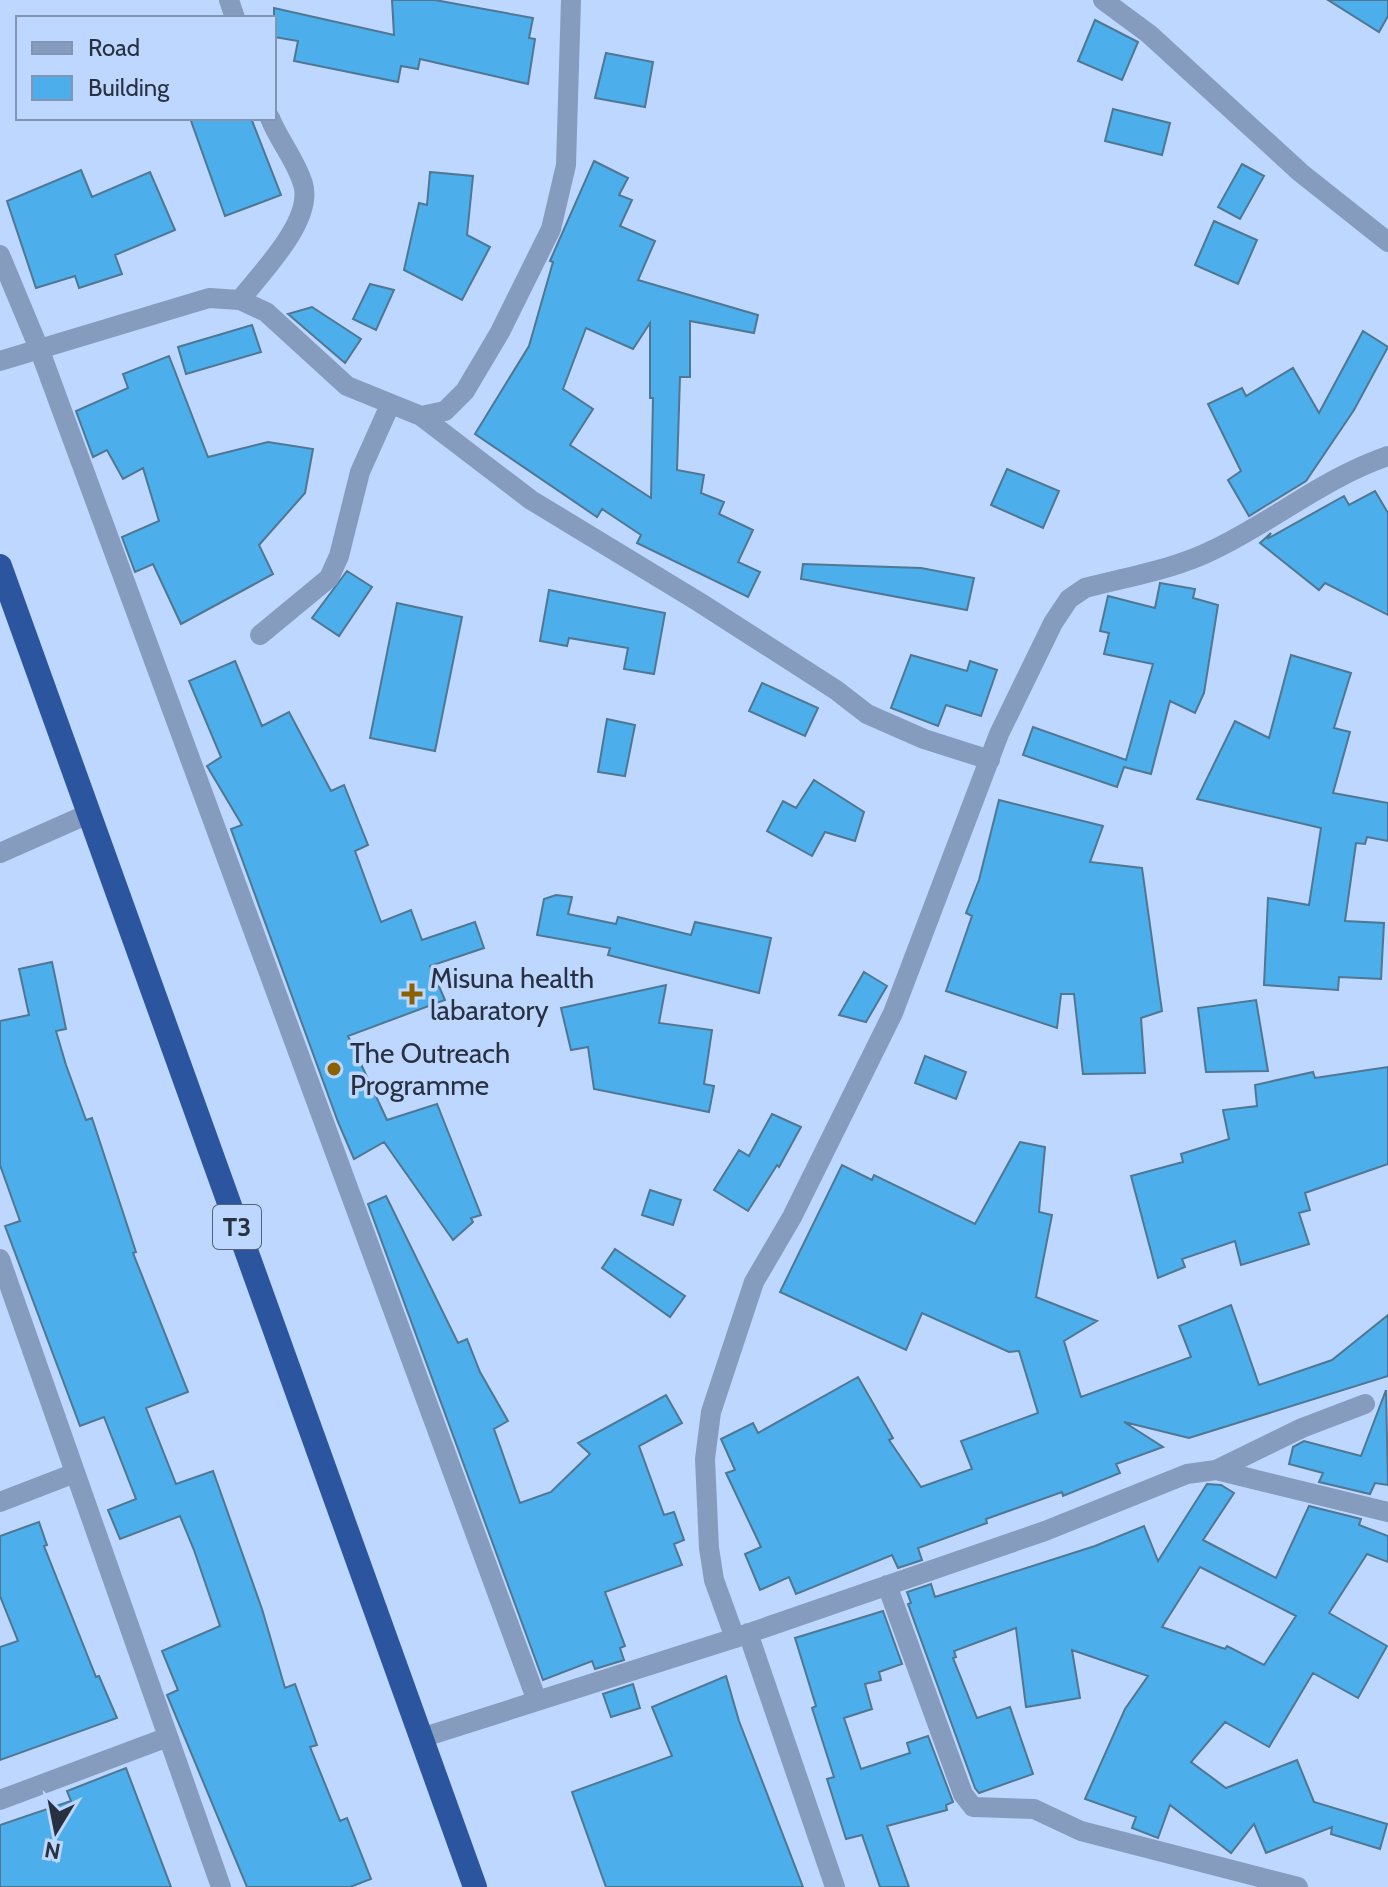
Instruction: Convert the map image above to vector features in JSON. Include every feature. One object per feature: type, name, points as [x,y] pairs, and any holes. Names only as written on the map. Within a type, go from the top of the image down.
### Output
[{"type":"highway","name":"T3","points":[[0,566],[475,1887]]},
{"type":"street","points":[[421,416],[445,411],[465,391],[529,278],[551,229],[566,165],[571,0]]},
{"type":"street","points":[[1103,0],[1149,34],[1301,173],[1388,242]]},
{"type":"street","points":[[240,300],[301,217],[306,198],[293,160],[271,120]]},
{"type":"street","points":[[0,255],[40,351],[537,1701]]},
{"type":"street","points":[[0,361],[209,298],[240,300],[266,312],[347,386],[421,416],[531,500],[699,602],[836,690],[867,714],[924,739],[990,760]]},
{"type":"street","points":[[260,635],[329,578],[339,556],[360,472],[390,405]]},
{"type":"street","points":[[835,1887],[741,1635],[714,1580],[709,1548],[705,1459],[711,1412],[754,1282],[799,1203],[893,1013],[990,760],[1053,623],[1077,593],[1214,550],[1306,493],[1355,468],[1388,456]]},
{"type":"street","points":[[0,853],[88,814]]},
{"type":"street","points":[[0,1259],[221,1887]]},
{"type":"street","points":[[421,1738],[741,1635],[1045,1531],[1187,1474],[1216,1470],[1302,1428],[1365,1404]]},
{"type":"street","points":[[1216,1470],[1388,1512]]},
{"type":"street","points":[[0,1502],[75,1473]]},
{"type":"street","points":[[887,1585],[963,1794],[973,1807],[1034,1809],[1081,1831],[1298,1887]]},
{"type":"street","points":[[0,1800],[168,1737]]},
{"type":"building","points":[[392,0],[435,0],[533,18],[529,38],[535,39],[528,84],[420,59],[418,69],[401,66],[398,82],[294,61],[298,41],[276,37],[274,8],[394,35]]},
{"type":"building","points":[[1328,0],[1388,0],[1388,16],[1379,32]]},
{"type":"building","points":[[1095,20],[1138,42],[1122,80],[1078,61]]},
{"type":"building","points":[[606,53],[653,62],[645,107],[595,98]]},
{"type":"building","points":[[1113,109],[1170,123],[1162,155],[1105,141]]},
{"type":"building","points":[[191,120],[252,120],[281,195],[225,216]]},
{"type":"building","points":[[594,161],[628,178],[619,195],[632,200],[620,226],[655,241],[638,280],[758,315],[754,333],[690,321],[690,377],[680,377],[677,470],[704,475],[701,493],[724,502],[719,514],[753,530],[738,562],[760,572],[748,597],[637,543],[641,535],[602,509],[597,517],[475,434],[529,346],[553,262],[550,261]],"holes":[[[650,323],[650,398],[653,398],[651,498],[570,445],[593,409],[563,389],[586,328],[633,349]]]},
{"type":"building","points":[[1242,164],[1264,176],[1240,219],[1218,207]]},
{"type":"building","points":[[81,170],[92,197],[150,172],[175,230],[115,255],[122,274],[79,288],[75,276],[36,288],[7,201]]},
{"type":"building","points":[[430,172],[473,176],[467,235],[490,247],[462,300],[404,270],[419,203],[427,205]]},
{"type":"building","points":[[1214,221],[1257,240],[1238,284],[1195,265]]},
{"type":"building","points":[[370,284],[394,290],[376,330],[353,319]]},
{"type":"building","points":[[312,307],[361,339],[345,363],[288,314]]},
{"type":"building","points":[[252,325],[261,352],[186,374],[178,347]]},
{"type":"building","points":[[1363,331],[1388,347],[1354,410],[1306,481],[1249,516],[1228,480],[1241,471],[1208,404],[1242,388],[1246,396],[1293,368],[1319,413]]},
{"type":"building","points":[[169,356],[208,457],[268,442],[313,449],[305,493],[259,545],[273,574],[181,624],[153,564],[135,572],[122,537],[159,521],[143,468],[123,479],[107,450],[93,457],[76,411],[128,388],[123,374]]},
{"type":"building","points":[[1007,469],[1059,491],[1043,528],[991,505]]},
{"type":"building","points":[[1375,491],[1388,513],[1388,615],[1325,583],[1319,590],[1260,543],[1271,533],[1267,539],[1344,496],[1349,505]]},
{"type":"building","points":[[803,564],[921,568],[974,578],[967,610],[801,579]]},
{"type":"building","points":[[347,571],[372,587],[339,636],[312,618]]},
{"type":"building","points":[[1160,583],[1195,589],[1193,598],[1218,605],[1204,693],[1195,713],[1170,701],[1151,774],[1124,767],[1117,787],[1023,755],[1033,727],[1126,760],[1153,664],[1104,654],[1109,633],[1100,631],[1108,596],[1155,608]]},
{"type":"building","points":[[549,590],[665,613],[654,674],[624,669],[628,648],[569,638],[567,646],[540,641]]},
{"type":"building","points":[[397,603],[462,617],[435,751],[370,738]]},
{"type":"building","points":[[911,655],[967,671],[970,661],[997,670],[981,716],[946,705],[938,726],[891,708]]},
{"type":"building","points":[[1291,655],[1351,673],[1334,728],[1350,732],[1333,793],[1388,803],[1388,841],[1367,837],[1365,844],[1356,843],[1345,921],[1384,923],[1381,979],[1339,977],[1338,990],[1264,985],[1268,898],[1309,905],[1321,828],[1197,799],[1235,721],[1269,738]]},
{"type":"building","points":[[235,661],[262,726],[289,712],[331,791],[344,785],[368,845],[355,851],[381,922],[411,910],[422,940],[475,922],[484,948],[430,966],[445,1000],[348,1036],[387,1120],[437,1104],[481,1215],[471,1218],[473,1222],[453,1240],[384,1142],[354,1159],[338,1122],[231,829],[242,825],[207,766],[221,757],[189,681]]},
{"type":"building","points":[[762,683],[818,708],[805,736],[749,711]]},
{"type":"building","points":[[607,719],[635,725],[625,776],[598,772]]},
{"type":"building","points":[[814,780],[864,812],[855,841],[825,832],[812,856],[767,831],[783,801],[796,808]]},
{"type":"building","points":[[999,800],[1103,826],[1090,862],[1142,868],[1162,1011],[1141,1018],[1145,1073],[1083,1074],[1074,994],[1061,994],[1057,1028],[946,991],[972,916],[966,913],[979,880]]},
{"type":"building","points":[[556,895],[572,897],[568,914],[616,924],[618,917],[691,935],[695,922],[771,938],[759,993],[608,955],[610,948],[537,935],[544,899]]},
{"type":"building","points":[[52,962],[66,1029],[56,1031],[66,1065],[86,1120],[92,1118],[136,1252],[133,1253],[188,1392],[146,1408],[176,1484],[213,1471],[262,1609],[285,1688],[295,1684],[317,1745],[310,1747],[340,1821],[347,1818],[371,1879],[350,1887],[247,1887],[167,1695],[178,1690],[162,1651],[220,1626],[194,1550],[180,1516],[120,1539],[108,1510],[136,1499],[104,1417],[80,1426],[5,1226],[20,1221],[0,1165],[0,1021],[29,1015],[19,969]]},
{"type":"building","points":[[864,972],[887,986],[866,1022],[839,1015]]},
{"type":"building","points":[[666,985],[659,1023],[712,1030],[704,1084],[714,1086],[709,1112],[594,1089],[588,1047],[571,1050],[561,1008]]},
{"type":"building","points":[[1256,1000],[1268,1071],[1206,1072],[1198,1008]]},
{"type":"building","points":[[925,1056],[966,1072],[956,1099],[915,1083]]},
{"type":"building","points":[[1388,1067],[1388,1164],[1305,1193],[1310,1210],[1299,1213],[1309,1244],[1241,1265],[1235,1241],[1182,1259],[1185,1267],[1158,1278],[1131,1176],[1183,1162],[1181,1154],[1229,1139],[1223,1110],[1257,1106],[1255,1085],[1313,1072],[1315,1078]]},
{"type":"building","points":[[772,1114],[801,1127],[779,1167],[777,1165],[748,1211],[714,1190],[739,1150],[749,1156]]},
{"type":"building","points":[[1020,1142],[1045,1147],[1039,1212],[1052,1215],[1036,1297],[1097,1321],[1064,1341],[1081,1397],[1191,1357],[1179,1326],[1231,1305],[1259,1385],[1332,1360],[1388,1315],[1388,1376],[1189,1438],[1124,1422],[1163,1447],[1116,1464],[1120,1473],[1063,1496],[1062,1492],[986,1519],[987,1523],[918,1548],[922,1560],[898,1568],[892,1555],[796,1594],[789,1577],[760,1590],[745,1554],[761,1547],[726,1473],[735,1470],[721,1439],[753,1423],[758,1433],[858,1377],[893,1438],[889,1440],[921,1487],[972,1469],[961,1441],[1038,1413],[1019,1351],[1009,1352],[922,1313],[906,1350],[780,1292],[842,1165],[872,1180],[874,1175],[975,1224]]},
{"type":"building","points":[[650,1190],[681,1200],[673,1225],[642,1215]]},
{"type":"building","points":[[386,1196],[458,1343],[467,1339],[480,1372],[508,1421],[494,1429],[520,1503],[551,1492],[590,1454],[578,1443],[666,1395],[682,1423],[639,1446],[664,1515],[674,1512],[684,1540],[674,1544],[682,1565],[605,1592],[625,1646],[620,1648],[624,1660],[595,1669],[592,1661],[543,1680],[368,1204]]},
{"type":"building","points":[[615,1249],[685,1296],[670,1317],[602,1268]]},
{"type":"building","points":[[1386,1390],[1388,1485],[1375,1483],[1370,1494],[1319,1482],[1323,1473],[1289,1464],[1293,1447],[1304,1441],[1361,1456]]},
{"type":"building","points":[[1207,1484],[1221,1485],[1234,1493],[1203,1540],[1276,1578],[1309,1506],[1361,1519],[1359,1525],[1388,1536],[1388,1562],[1367,1554],[1329,1613],[1387,1646],[1358,1698],[1313,1673],[1269,1747],[1225,1722],[1191,1762],[1226,1788],[1297,1760],[1314,1802],[1387,1824],[1380,1849],[1331,1834],[1332,1827],[1266,1853],[1254,1824],[1231,1853],[1170,1805],[1158,1838],[1132,1828],[1136,1817],[1085,1799],[1125,1709],[1148,1676],[1072,1650],[1080,1698],[1026,1707],[1016,1628],[954,1651],[956,1657],[953,1658],[977,1718],[1010,1707],[1033,1774],[979,1793],[975,1788],[908,1604],[911,1603],[907,1592],[931,1584],[935,1597],[1095,1546],[1144,1526],[1158,1561]],"holes":[[[1200,1567],[1296,1616],[1264,1665],[1227,1646],[1225,1649],[1162,1627]]]},
{"type":"building","points":[[39,1522],[47,1545],[44,1546],[96,1677],[99,1676],[117,1718],[0,1760],[0,1647],[18,1641],[0,1596],[0,1536]]},
{"type":"building","points":[[883,1611],[902,1664],[879,1672],[881,1680],[865,1684],[872,1709],[844,1718],[861,1769],[910,1753],[907,1743],[928,1736],[953,1802],[946,1805],[947,1810],[887,1826],[909,1887],[880,1887],[862,1835],[846,1839],[827,1779],[834,1777],[812,1708],[816,1706],[795,1638]]},
{"type":"building","points":[[726,1676],[739,1721],[803,1887],[606,1887],[572,1792],[672,1756],[652,1707]]},
{"type":"building","points":[[633,1684],[640,1708],[611,1717],[603,1694]]},
{"type":"building","points":[[126,1768],[171,1887],[0,1887],[0,1825],[71,1801],[67,1791]]},
{"type":"place","name":"Misuna health labaratory","points":[[412,994]]},
{"type":"place","name":"The Outreach Programme","points":[[334,1069]]}]
